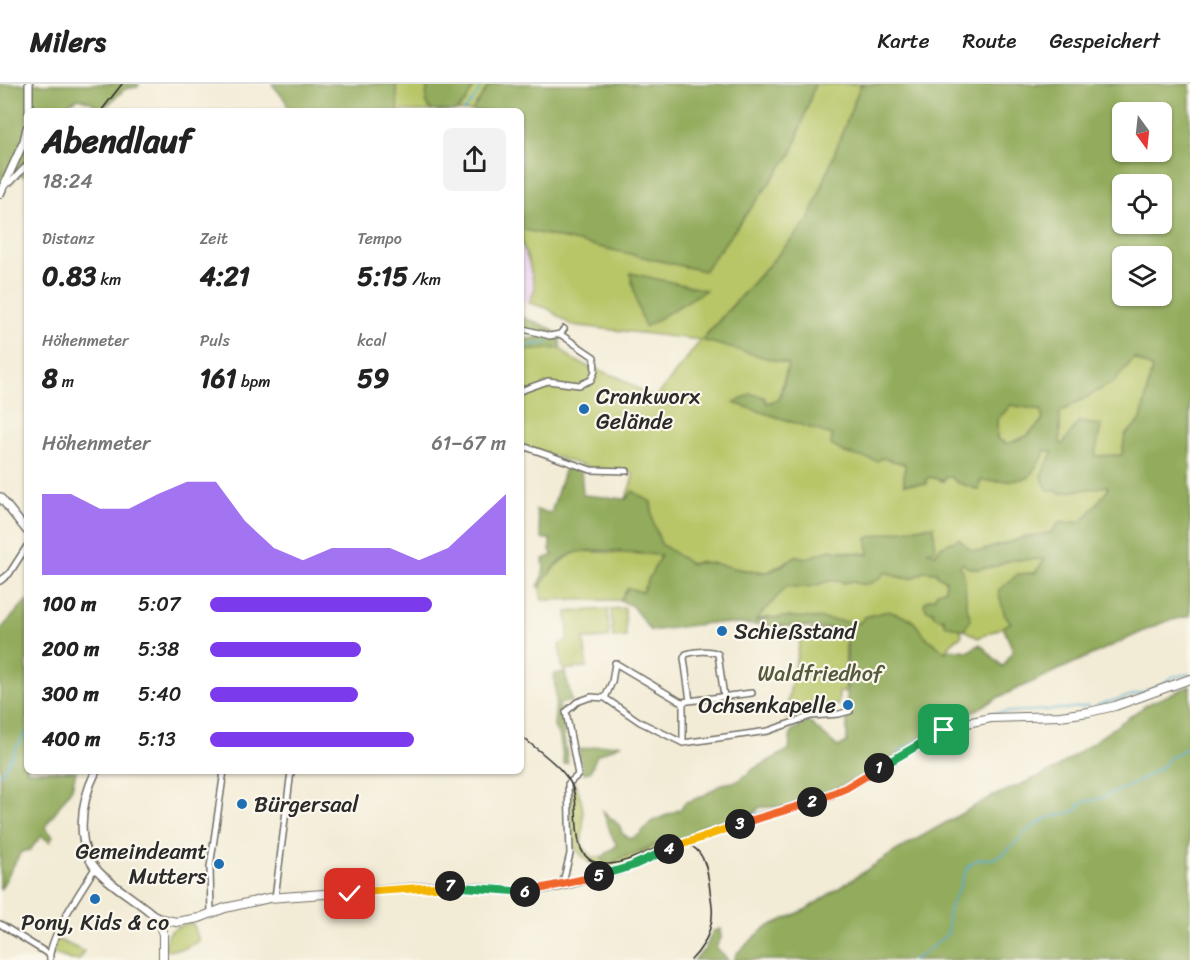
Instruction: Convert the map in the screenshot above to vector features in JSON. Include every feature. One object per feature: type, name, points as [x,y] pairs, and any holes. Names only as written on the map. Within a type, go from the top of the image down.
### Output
[{"type":"main road","points":[[157,918],[176,922],[203,918],[243,903],[276,898],[433,886],[475,887],[521,892],[562,885],[618,871],[688,841],[835,793],[928,738],[953,726],[991,718],[1060,716],[1095,711],[1135,700],[1190,679]]},
{"type":"main road","points":[[157,918],[163,934],[163,960]]},
{"type":"main road","points":[[163,934],[176,922]]},
{"type":"street","points":[[28,108],[29,84]]},
{"type":"street","points":[[0,194],[24,141]]},
{"type":"street","points":[[5,185],[24,168]]},
{"type":"street","points":[[524,329],[550,336],[562,332],[564,339],[591,354],[595,360],[594,375],[585,384],[548,381],[524,390]]},
{"type":"street","points":[[524,446],[591,470],[627,471]]},
{"type":"street","points":[[0,497],[24,527]]},
{"type":"street","points":[[0,581],[9,574],[24,551]]},
{"type":"street","points":[[690,701],[684,658],[686,654],[692,652],[718,654],[724,697]]},
{"type":"street","points":[[605,698],[612,682],[615,663],[670,697],[683,702],[752,693]]},
{"type":"street","points":[[562,885],[570,854],[568,784],[578,775],[566,712],[571,706],[591,697],[605,698],[640,722],[683,743],[768,731],[811,716],[850,711]]},
{"type":"street","points":[[683,702],[683,743]]},
{"type":"street","points":[[95,774],[85,800],[82,829],[86,853],[95,868],[110,882],[141,903],[157,918]]},
{"type":"street","points":[[211,914],[210,867],[224,774]]},
{"type":"street","points":[[276,898],[291,774]]},
{"type":"street","points":[[0,924],[50,958],[52,942],[60,925],[95,868]]},
{"type":"shaded area","points":[[524,249],[535,289],[529,303],[524,302]]},
{"type":"green space","points":[[0,84],[139,84],[138,87],[125,89],[104,108],[94,108],[93,103],[79,98],[69,103],[70,108],[24,108],[24,176],[16,175],[0,181]]},
{"type":"green space","points":[[272,84],[396,84],[398,108],[288,108],[285,100]]},
{"type":"green space","points":[[396,84],[427,86],[426,104],[429,108],[397,108]]},
{"type":"green space","points":[[423,84],[475,84],[466,101],[459,108],[429,108],[426,104],[427,87]]},
{"type":"green space","points":[[475,84],[490,84],[474,108],[459,108],[466,101]]},
{"type":"green space","points":[[490,84],[815,84],[792,153],[704,271],[524,230],[524,108],[474,108]]},
{"type":"green space","points":[[815,84],[861,84],[809,220],[702,339],[788,364],[778,400],[767,403],[751,394],[735,403],[832,435],[845,453],[905,464],[904,484],[927,484],[926,479],[931,477],[943,481],[945,477],[951,477],[979,490],[979,481],[1009,481],[1045,450],[1054,452],[1041,476],[1061,493],[1108,486],[1108,490],[1082,522],[1059,523],[1051,533],[1026,537],[981,551],[936,554],[925,551],[879,555],[831,550],[807,558],[796,556],[768,572],[728,568],[700,561],[691,564],[661,544],[653,522],[651,502],[626,499],[634,473],[591,468],[524,447],[524,351],[561,348],[579,363],[592,368],[592,365],[598,370],[620,378],[655,399],[701,340],[571,325],[547,308],[529,303],[535,289],[524,249],[524,230],[704,271],[792,153]]},
{"type":"green space","points":[[861,84],[1190,84],[1190,616],[1164,622],[999,697],[863,775],[791,807],[760,807],[749,818],[686,839],[665,841],[614,861],[603,861],[602,857],[617,845],[603,811],[620,826],[622,833],[630,839],[639,835],[651,822],[681,809],[684,803],[703,796],[722,784],[738,781],[755,768],[789,750],[791,731],[809,722],[838,747],[847,742],[847,629],[710,623],[651,631],[632,606],[620,600],[628,588],[642,592],[661,555],[603,551],[572,554],[562,560],[540,587],[538,586],[543,573],[543,559],[553,555],[550,550],[550,539],[542,539],[536,510],[551,513],[566,465],[581,469],[583,495],[626,499],[633,491],[651,502],[653,522],[661,544],[691,564],[700,562],[718,564],[758,572],[774,570],[796,556],[807,558],[831,550],[869,555],[867,538],[900,530],[934,526],[935,550],[927,551],[936,554],[940,547],[959,539],[971,550],[981,551],[1026,537],[1051,533],[1059,523],[1082,522],[1108,490],[1108,486],[1061,493],[1047,489],[1041,476],[1053,452],[1045,450],[1043,457],[1028,478],[1009,481],[980,481],[979,490],[956,482],[951,477],[945,477],[944,481],[931,477],[926,479],[927,484],[904,484],[905,464],[882,458],[877,461],[845,453],[831,445],[832,435],[734,403],[751,394],[764,397],[767,403],[778,400],[788,364],[702,340],[809,220]],"holes":[[[1134,358],[1152,368],[1141,420],[1125,435],[1122,455],[1095,456],[1101,425],[1078,422],[1063,444],[1060,443],[1060,412],[1114,382]],[[1011,405],[1041,410],[1043,420],[1027,436],[1008,444],[997,439],[997,420]],[[1045,559],[1035,573],[1018,574],[998,591],[1005,616],[1011,622],[1003,627],[1013,650],[1003,667],[980,644],[969,651],[950,649],[945,652],[927,638],[911,619],[888,611],[864,617],[860,623],[794,617],[755,621],[787,586],[809,587],[831,581],[866,584],[874,582],[886,572],[910,578],[924,571],[936,572],[946,581],[945,590],[937,592],[935,597],[924,604],[927,610],[933,611],[939,619],[943,618],[946,625],[964,630],[971,618],[966,605],[965,578],[960,565],[963,563],[967,567],[978,569],[997,566],[1010,560]]]},
{"type":"green space","points":[[630,273],[706,290],[645,327]]},
{"type":"green space","points":[[524,318],[553,331],[560,341],[561,348],[524,351],[524,340],[542,337],[524,331]]},
{"type":"green space","points":[[1134,358],[1152,368],[1141,420],[1125,435],[1122,455],[1094,456],[1101,425],[1063,444],[1059,443],[1059,412],[1114,382]]},
{"type":"green space","points":[[1011,405],[1041,410],[1043,420],[1027,436],[1008,444],[997,440],[997,420]]},
{"type":"green space","points":[[580,551],[661,555],[642,592],[628,588],[620,600],[542,600],[542,584],[546,576],[558,563]]},
{"type":"green space","points":[[1046,559],[1035,573],[1018,574],[1011,622],[978,638],[964,630],[971,618],[965,600],[960,565],[963,563],[967,567],[978,569],[997,566],[1010,560]]},
{"type":"green space","points":[[924,571],[937,572],[946,580],[945,590],[924,604],[927,610],[938,615],[947,625],[960,627],[962,635],[945,652],[927,638],[911,619],[903,617],[860,623],[767,617],[754,621],[787,586],[809,587],[831,581],[866,584],[874,582],[886,572],[910,578]]},
{"type":"green space","points":[[24,603],[24,774],[75,774],[72,788],[47,824],[46,829],[53,836],[50,842],[41,836],[30,850],[21,852],[0,890],[0,630]]},
{"type":"green space","points":[[625,608],[626,637],[613,638],[611,609]]},
{"type":"green space","points":[[608,609],[609,638],[584,639],[587,667],[563,670],[559,645],[568,640],[567,612]]},
{"type":"green space","name":"Waldfriedhof","points":[[810,630],[843,630],[846,637],[845,692],[839,692],[838,705],[818,706],[817,710],[788,719],[785,715],[801,636]]},
{"type":"green space","points":[[565,672],[572,701],[559,704],[568,763],[564,764],[560,738],[554,727],[556,698],[554,674]]},
{"type":"green space","points":[[1190,686],[1190,960],[734,960],[737,953],[765,928],[805,910],[896,851],[989,798],[1052,771],[1148,704]]},
{"type":"green space","points":[[622,744],[597,755],[590,772],[583,773],[579,750]]},
{"type":"green space","points":[[574,782],[578,789],[583,812],[581,844],[592,858],[602,857],[603,861],[635,854],[665,841],[686,839],[613,869],[588,862],[572,845],[570,789]]},
{"type":"green space","points":[[190,923],[193,924],[199,941],[183,949],[165,950],[168,934]]},
{"type":"green space","points":[[720,929],[721,938],[716,947],[728,960],[694,960],[705,949],[713,931]]},
{"type":"green space","points":[[56,939],[84,951],[79,960],[71,960],[52,953]]},
{"type":"waterway","points":[[466,108],[482,84]]},
{"type":"waterway","points":[[524,346],[548,343]]},
{"type":"waterway","points":[[1097,705],[1148,690],[1166,682],[1171,677],[1190,674]]},
{"type":"waterway","points":[[990,713],[1089,706]]},
{"type":"waterway","points":[[956,722],[973,717]]},
{"type":"waterway","points":[[897,753],[948,724]]},
{"type":"waterway","points":[[0,775],[24,736]]},
{"type":"waterway","points":[[912,960],[948,934],[951,904],[968,866],[979,859],[992,859],[1005,853],[1030,828],[1048,818],[1075,811],[1083,802],[1099,799],[1132,785],[1165,765],[1168,759],[1190,746]]},
{"type":"waterway","points":[[815,796],[827,792]]},
{"type":"waterway","points":[[680,840],[725,823],[764,812]]},
{"type":"tram line","points":[[103,108],[122,84]]},
{"type":"tram line","points":[[524,738],[554,763],[570,782],[574,793],[580,845],[585,855],[594,862],[617,863],[678,842],[694,847],[699,853],[708,874],[712,919],[705,941],[691,960]]},
{"type":"place","name":"Crankworx Gelände","points":[[584,409]]},
{"type":"place","name":"Schießstand","points":[[722,631]]},
{"type":"place","name":"Ochsenkapelle","points":[[848,705]]},
{"type":"place","name":"Bürgersaal","points":[[242,804]]},
{"type":"place","name":"Gemeindeamt Mutters","points":[[219,864]]},
{"type":"place","name":"Pony, Kids & co","points":[[95,899]]},
{"type":"route","points":[[350,894],[423,886],[475,887],[528,892],[600,876],[632,866],[704,835],[816,801],[835,793],[944,730]]}]
